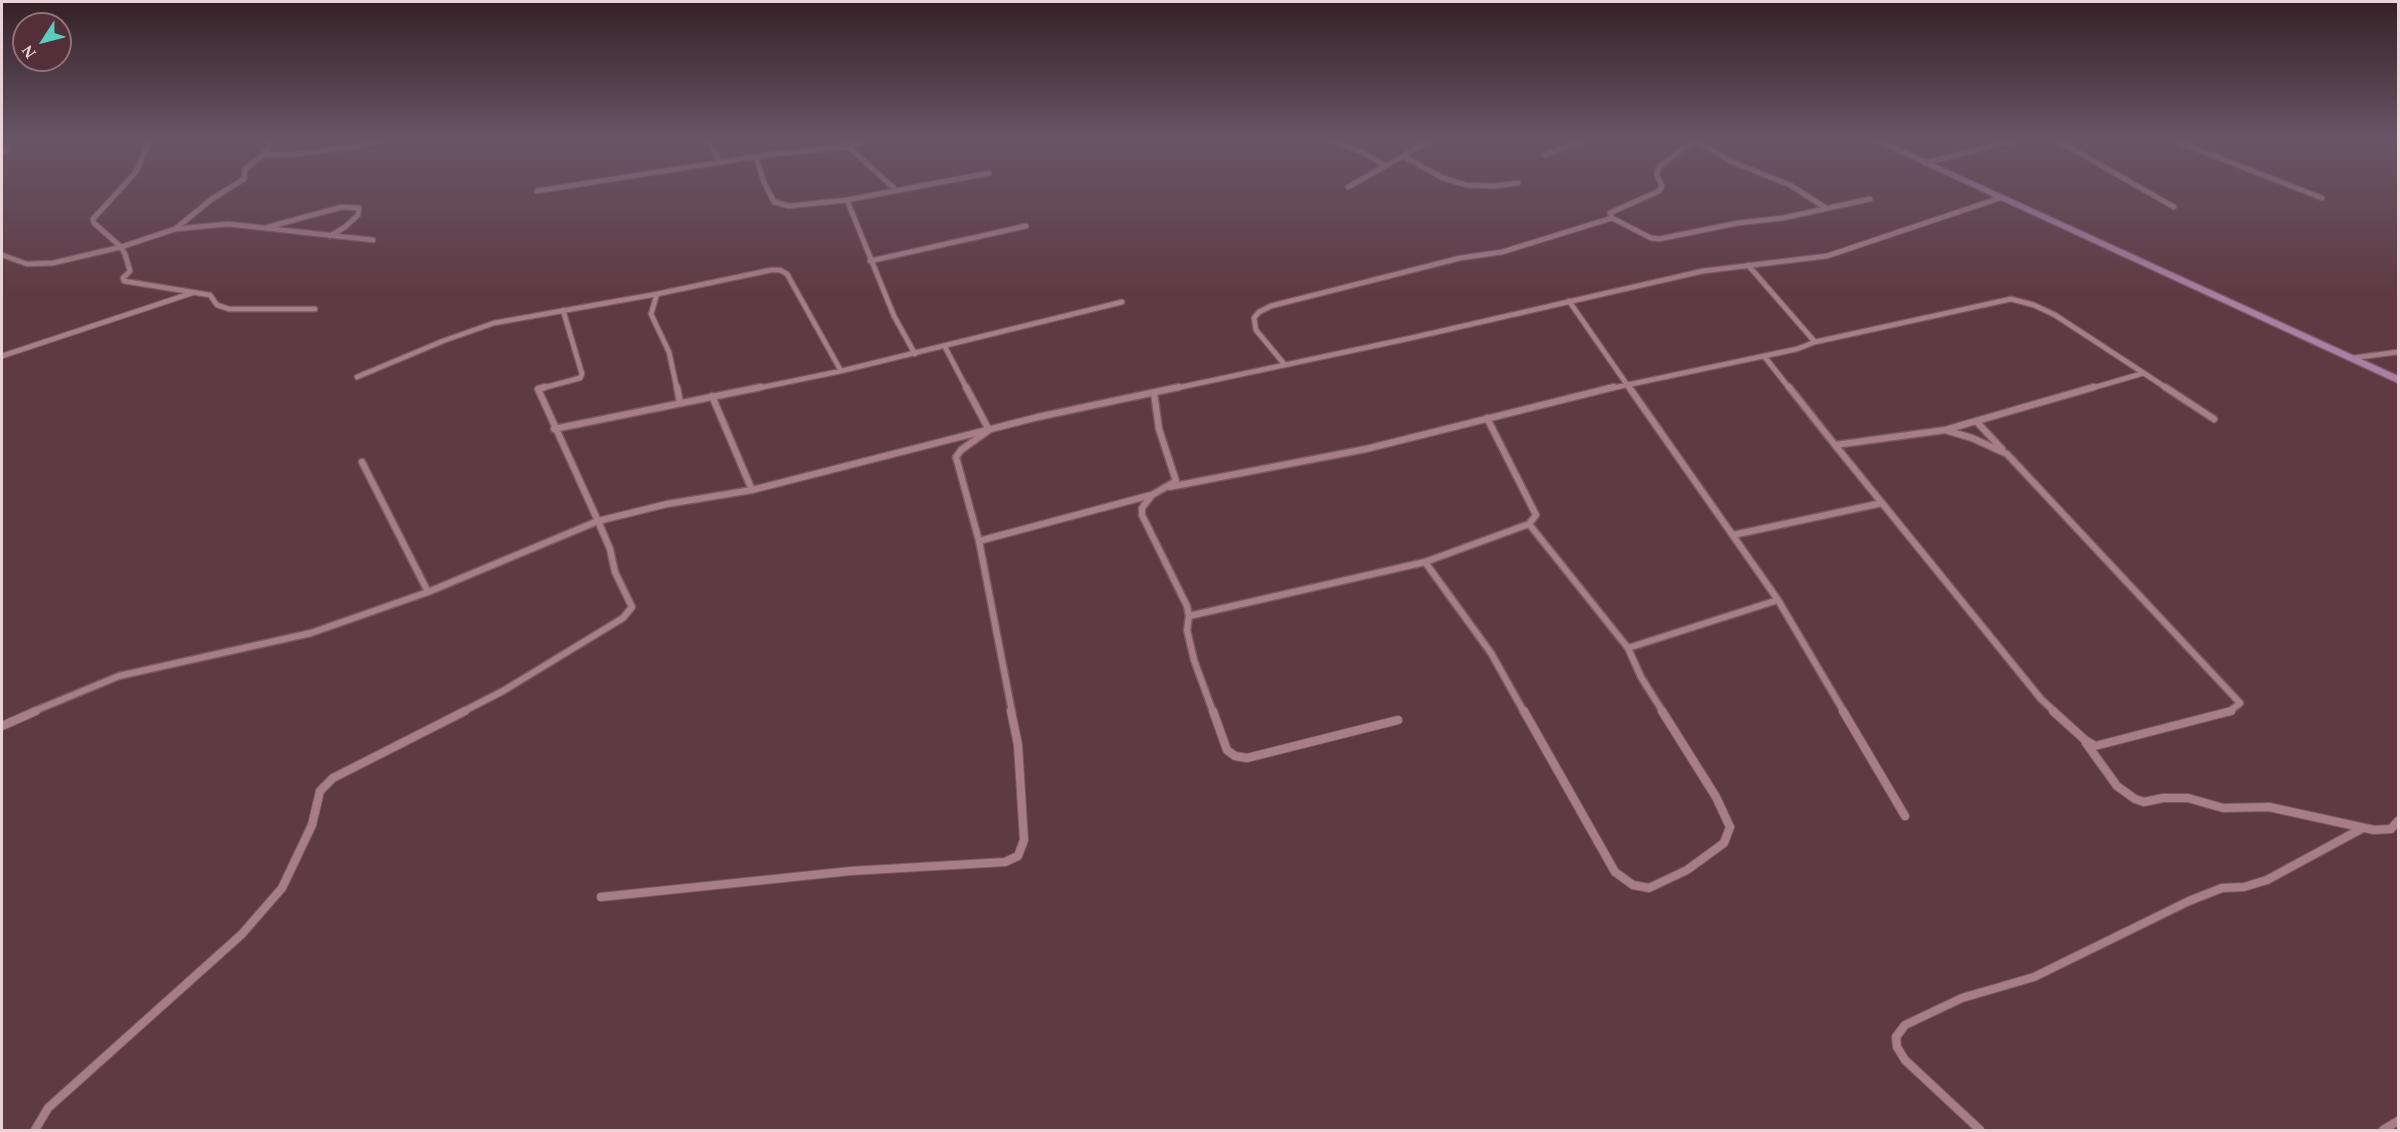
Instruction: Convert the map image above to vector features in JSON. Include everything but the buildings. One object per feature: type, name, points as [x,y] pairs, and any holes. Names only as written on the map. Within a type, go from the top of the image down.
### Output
[{"type":"main road","points":[[1987,192],[2398,380]]},
{"type":"street","points":[[118,192],[93,219],[94,223],[121,247],[130,271],[123,278],[124,281],[210,295],[217,305],[229,309],[315,309]]},
{"type":"street","points":[[2,255],[36,265],[121,247],[175,228],[223,192]]},
{"type":"street","points":[[769,192],[774,202],[789,206],[847,200],[887,192]]},
{"type":"street","points":[[1612,218],[1610,213],[1657,192]]},
{"type":"street","points":[[1801,192],[1826,208]]},
{"type":"street","points":[[2147,192],[2174,207]]},
{"type":"street","points":[[2306,192],[2322,198]]},
{"type":"street","points":[[2,726],[74,693],[119,676],[310,633],[428,592],[598,521],[667,504],[752,490],[989,430],[1702,271],[1827,256],[2000,198]]},
{"type":"street","points":[[1285,365],[1256,330],[1254,318],[1259,312],[1271,306],[1439,263],[1502,252],[1612,218],[1651,238],[1659,239],[1738,223],[1783,218],[1870,199]]},
{"type":"street","points":[[847,200],[894,316],[915,354]]},
{"type":"street","points":[[265,228],[342,207],[359,208],[358,215],[329,237]]},
{"type":"street","points":[[175,228],[193,229],[228,224],[329,237],[373,240]]},
{"type":"street","points":[[870,261],[1026,226]]},
{"type":"street","points":[[1748,265],[1815,342]]},
{"type":"street","points":[[357,377],[443,341],[494,323],[657,294],[771,270],[780,270],[787,274],[841,371]]},
{"type":"street","points":[[2,356],[193,293]]},
{"type":"street","points":[[657,294],[651,314],[669,352],[680,403]]},
{"type":"street","points":[[979,541],[1152,495],[1169,487],[1366,449],[1627,384],[1764,356],[1815,342],[2011,299],[2034,305],[2055,315],[2214,419]]},
{"type":"street","points":[[554,429],[841,371],[1122,302]]},
{"type":"street","points":[[1569,302],[1778,600],[1905,816]]},
{"type":"street","points":[[35,1131],[48,1108],[242,934],[282,888],[312,825],[320,791],[333,778],[348,768],[503,691],[622,618],[632,607],[615,572],[610,549],[598,521],[554,429],[538,389],[580,378],[582,374],[563,310]]},
{"type":"street","points":[[945,347],[989,430]]},
{"type":"street","points":[[2352,358],[2398,352]]},
{"type":"street","points":[[1764,356],[2041,699],[2085,740],[2117,786],[2135,799],[2144,802],[2163,798],[2188,798],[2223,808],[2269,807],[2361,829],[2391,829],[2398,821]]},
{"type":"street","points":[[1835,445],[1945,430],[2144,373]]},
{"type":"street","points":[[1154,393],[1159,429],[1176,481],[1169,487]]},
{"type":"street","points":[[712,396],[752,490]]},
{"type":"street","points":[[1189,616],[1425,562],[1529,524],[1536,515],[1487,418]]},
{"type":"street","points":[[1976,421],[2240,704],[2229,712],[2109,743],[2096,746],[2085,740]]},
{"type":"street","points":[[601,897],[851,871],[1005,862],[1018,856],[1024,840],[1018,745],[979,541],[956,457],[961,450],[989,430]]},
{"type":"street","points":[[1945,430],[1972,438],[2007,454]]},
{"type":"street","points":[[362,462],[428,592]]},
{"type":"street","points":[[1152,495],[1142,508],[1144,524],[1187,606],[1189,616],[1187,630],[1198,672],[1227,750],[1235,756],[1247,758],[1398,720]]},
{"type":"street","points":[[1732,535],[1882,503]]},
{"type":"street","points":[[1425,562],[1491,653],[1615,872],[1633,885],[1649,888],[1686,870],[1724,843],[1730,827],[1716,797],[1641,677],[1628,648],[1529,524]]},
{"type":"street","points":[[1628,648],[1778,600]]},
{"type":"street","points":[[1980,1131],[1905,1060],[1896,1047],[1896,1037],[1905,1025],[1962,998],[2034,977],[2205,894],[2222,888],[2244,887],[2267,880],[2361,829]]},
{"type":"street","points":[[2383,1131],[2398,1121]]}]
